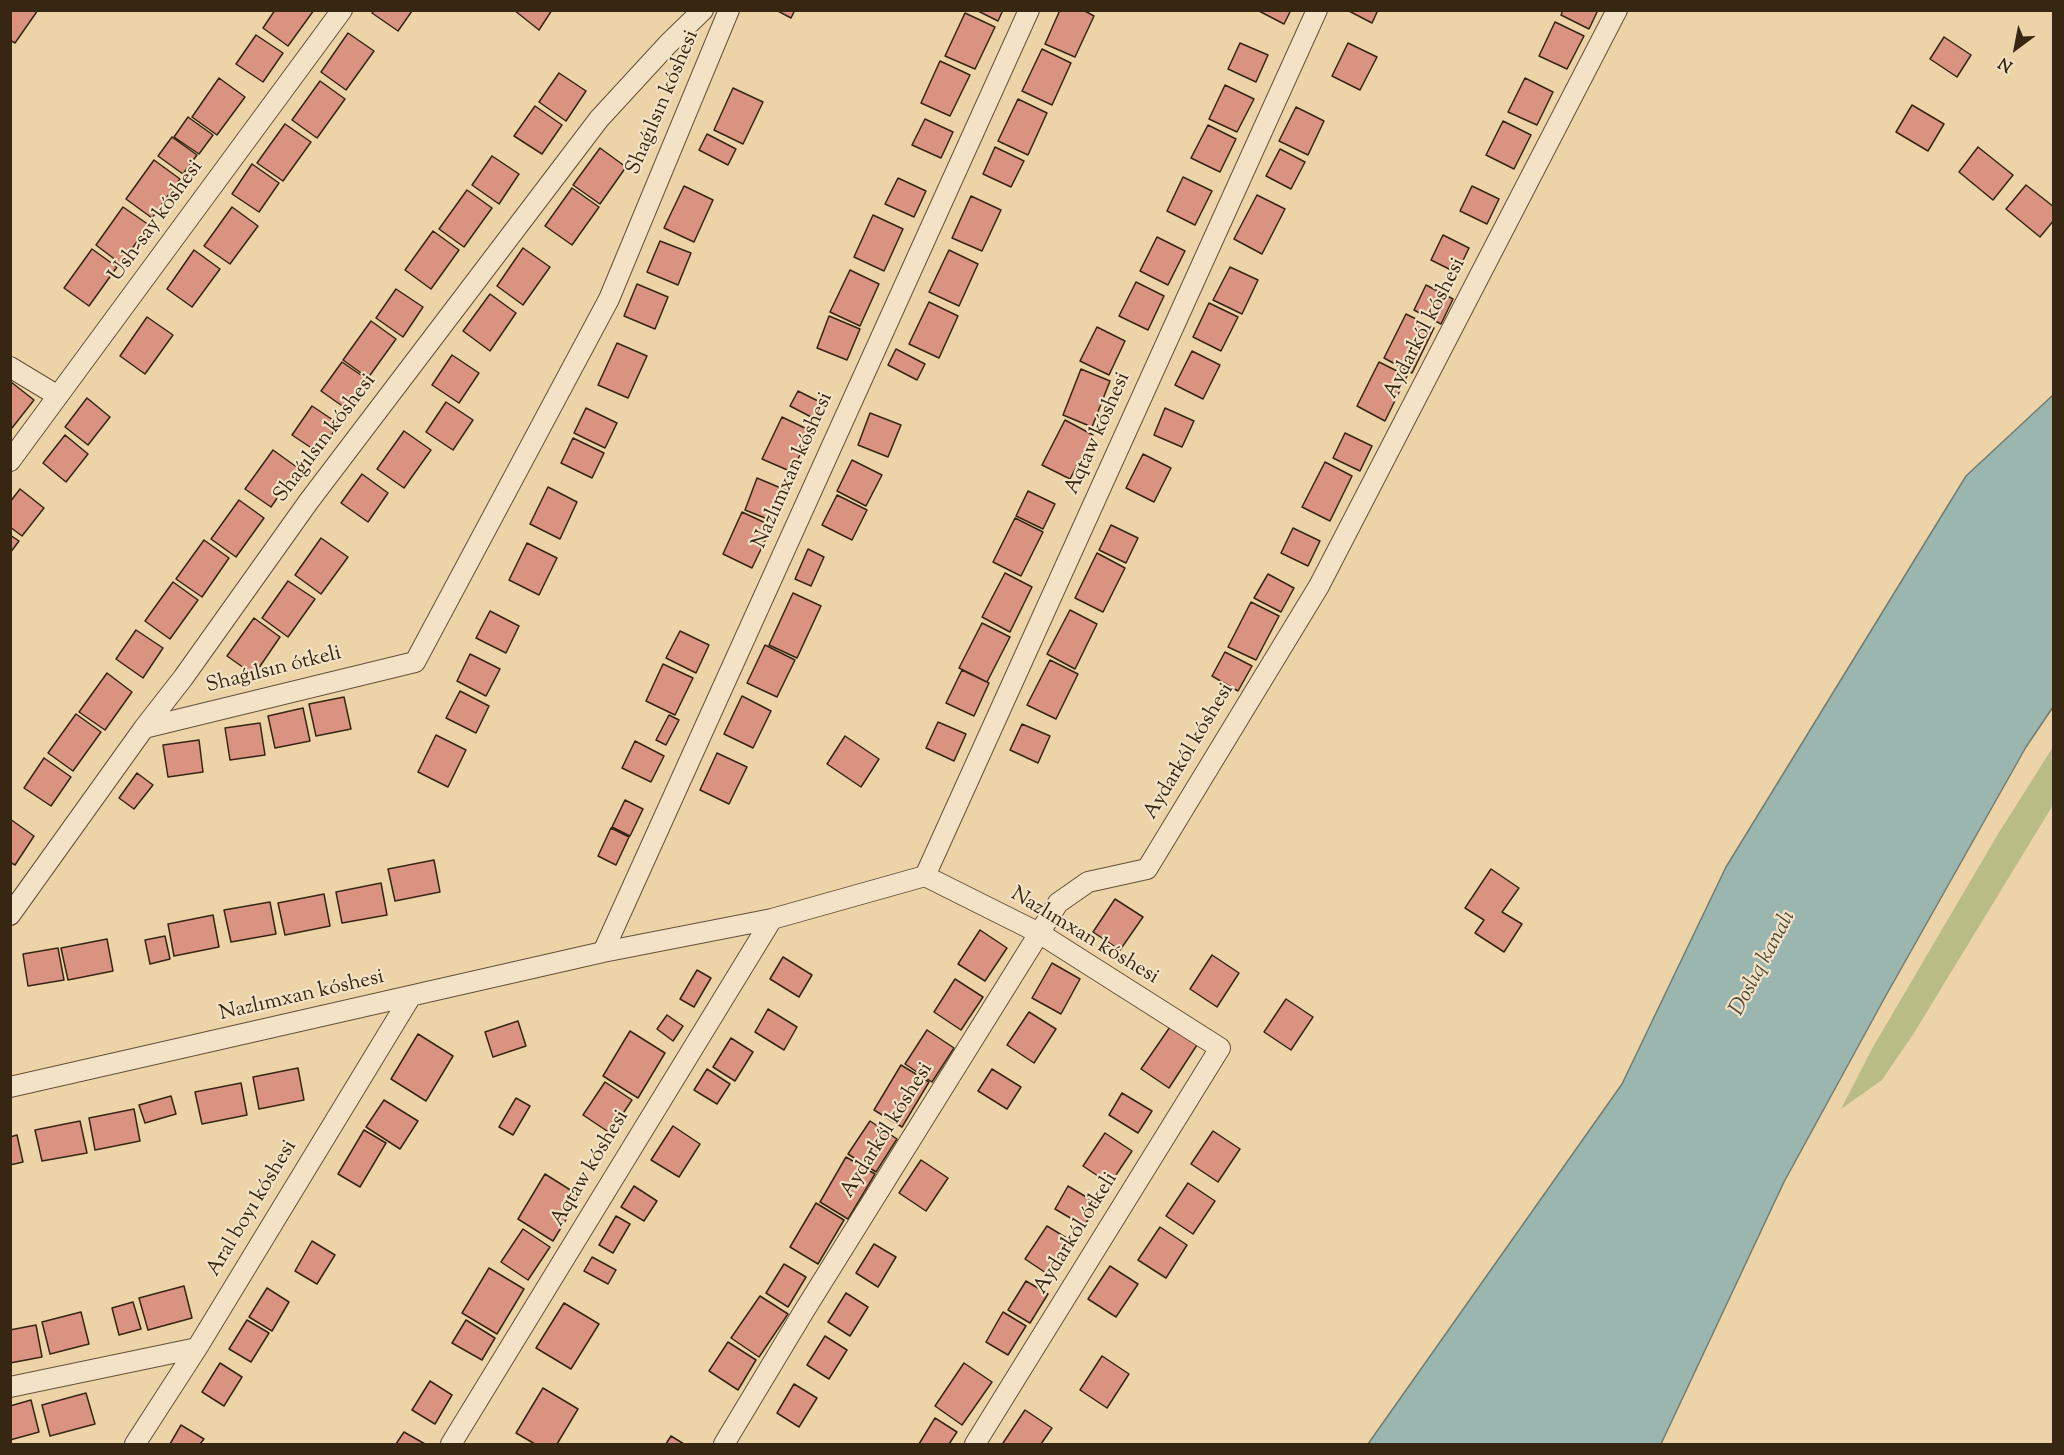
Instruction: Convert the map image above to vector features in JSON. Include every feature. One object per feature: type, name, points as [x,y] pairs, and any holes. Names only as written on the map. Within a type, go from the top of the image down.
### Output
[{"type":"street","name":"Ush-say kóshesi","points":[[10,461],[342,10]]},
{"type":"street","name":"Shaǵılsın kóshesi","points":[[10,915],[309,501],[599,119],[668,44],[703,10]]},
{"type":"street","name":"Shaǵılsın kóshesi","points":[[415,662],[609,299],[729,10]]},
{"type":"street","name":"Nazlımxan kóshesi","points":[[603,952],[1029,10]]},
{"type":"street","name":"Aqtaw kóshesi","points":[[925,876],[1317,10]]},
{"type":"street","name":"Aydarkól kóshesi","points":[[724,1444],[1058,903],[1088,882],[1147,869],[1319,586],[1405,424],[1617,10]]},
{"type":"street","points":[[10,368],[58,396]]},
{"type":"street","name":"Shaǵılsın ótkeli","points":[[144,728],[415,662]]},
{"type":"street","name":"Nazlımxan kóshesi","points":[[10,1087],[603,952],[772,919],[925,876],[1039,933],[1220,1048]]},
{"type":"street","name":"Aqtaw kóshesi","points":[[452,1444],[772,919]]},
{"type":"street","name":"Aral boyı kóshesi","points":[[135,1444],[411,996]]},
{"type":"street","name":"Aydarkól ótkeli","points":[[975,1444],[1220,1048]]},
{"type":"street","points":[[10,1387],[196,1348]]},
{"type":"green space","points":[[2053,747],[2053,805],[1914,1033],[1882,1080],[1841,1109],[1873,1047],[1998,834]]},
{"type":"water","name":"Doslıq kanalı","points":[[2053,395],[2053,707],[2026,747],[1784,1182],[1661,1444],[1368,1444],[1622,1084],[1726,867],[1966,476]]},
{"type":"building","points":[[10,10],[38,10],[15,43],[10,40]]},
{"type":"building","points":[[275,10],[314,10],[288,46],[263,28]]},
{"type":"building","points":[[374,10],[412,11],[398,31],[372,13]]},
{"type":"building","points":[[514,10],[552,10],[539,30]]},
{"type":"building","points":[[776,10],[795,10],[791,18]]},
{"type":"building","points":[[976,10],[1003,10],[998,21]]},
{"type":"building","points":[[1060,10],[1083,10],[1094,16],[1075,57],[1045,44]]},
{"type":"building","points":[[1257,10],[1291,10],[1284,24]]},
{"type":"building","points":[[1347,10],[1378,10],[1372,23]]},
{"type":"building","points":[[1563,10],[1598,10],[1589,29],[1561,15]]},
{"type":"building","points":[[965,13],[995,27],[975,69],[945,56]]},
{"type":"building","points":[[1555,22],[1584,36],[1567,69],[1539,56]]},
{"type":"building","points":[[348,33],[374,51],[346,90],[321,72]]},
{"type":"building","points":[[256,35],[283,53],[263,82],[236,64]]},
{"type":"building","points":[[1944,37],[1971,55],[1957,77],[1930,59]]},
{"type":"building","points":[[1240,43],[1268,55],[1256,82],[1228,69]]},
{"type":"building","points":[[1348,43],[1377,57],[1360,90],[1332,76]]},
{"type":"building","points":[[1042,49],[1071,63],[1052,105],[1022,91]]},
{"type":"building","points":[[940,61],[970,75],[950,116],[921,103]]},
{"type":"building","points":[[559,73],[586,91],[566,121],[539,102]]},
{"type":"building","points":[[219,78],[245,97],[217,135],[192,117]]},
{"type":"building","points":[[1525,78],[1553,92],[1537,125],[1508,112]]},
{"type":"building","points":[[320,81],[345,99],[317,138],[292,120]]},
{"type":"building","points":[[1225,85],[1254,99],[1237,132],[1209,119]]},
{"type":"building","points":[[733,88],[763,102],[743,144],[714,130]]},
{"type":"building","points":[[1018,99],[1047,113],[1028,155],[998,141]]},
{"type":"building","points":[[1912,105],[1944,124],[1928,151],[1896,132]]},
{"type":"building","points":[[535,106],[562,125],[542,154],[514,136]]},
{"type":"building","points":[[1296,107],[1324,121],[1308,155],[1279,141]]},
{"type":"building","points":[[188,117],[213,135],[199,154],[174,137]]},
{"type":"building","points":[[925,119],[953,132],[941,158],[912,145]]},
{"type":"building","points":[[1503,121],[1531,135],[1514,169],[1486,155]]},
{"type":"building","points":[[285,124],[311,142],[283,181],[257,163]]},
{"type":"building","points":[[1208,125],[1236,139],[1220,172],[1191,158]]},
{"type":"building","points":[[707,134],[736,149],[728,165],[699,150]]},
{"type":"building","points":[[172,137],[197,155],[183,174],[158,156]]},
{"type":"building","points":[[995,147],[1024,161],[1011,187],[983,174]]},
{"type":"building","points":[[1978,147],[2013,175],[1993,200],[1959,172]]},
{"type":"building","points":[[600,148],[626,167],[600,204],[573,185]]},
{"type":"building","points":[[1280,149],[1305,162],[1291,189],[1266,176]]},
{"type":"building","points":[[492,156],[519,174],[499,204],[472,185]]},
{"type":"building","points":[[154,160],[180,179],[152,218],[126,199]]},
{"type":"building","points":[[252,164],[279,183],[259,212],[232,194]]},
{"type":"building","points":[[1183,177],[1212,191],[1195,225],[1167,211]]},
{"type":"building","points":[[898,178],[926,191],[914,217],[885,204]]},
{"type":"building","points":[[2026,185],[2054,207],[2054,220],[2040,237],[2006,209]]},
{"type":"building","points":[[684,186],[713,200],[694,242],[664,228]]},
{"type":"building","points":[[1472,186],[1499,199],[1487,224],[1460,211]]},
{"type":"building","points":[[572,188],[599,207],[572,245],[545,226]]},
{"type":"building","points":[[467,190],[492,208],[464,247],[439,229]]},
{"type":"building","points":[[1257,195],[1285,209],[1262,254],[1234,239]]},
{"type":"building","points":[[971,196],[1001,210],[982,251],[952,238]]},
{"type":"building","points":[[123,207],[149,225],[121,264],[96,245]]},
{"type":"building","points":[[232,207],[258,226],[230,264],[204,246]]},
{"type":"building","points":[[873,215],[903,229],[884,271],[854,257]]},
{"type":"building","points":[[433,231],[459,250],[431,289],[405,270]]},
{"type":"building","points":[[1443,235],[1469,248],[1457,273],[1431,260]]},
{"type":"building","points":[[1157,237],[1185,251],[1168,285],[1140,271]]},
{"type":"building","points":[[660,241],[691,253],[678,285],[647,272]]},
{"type":"building","points":[[523,248],[550,267],[523,305],[497,286]]},
{"type":"building","points":[[92,249],[117,267],[89,306],[64,288]]},
{"type":"building","points":[[194,250],[220,269],[192,307],[167,289]]},
{"type":"building","points":[[949,250],[978,264],[959,306],[929,292]]},
{"type":"building","points":[[1230,267],[1258,280],[1242,314],[1213,300]]},
{"type":"building","points":[[850,270],[879,284],[860,326],[830,312]]},
{"type":"building","points":[[1136,282],[1164,296],[1148,330],[1119,316]]},
{"type":"building","points":[[637,284],[668,297],[655,329],[624,316]]},
{"type":"building","points":[[1426,285],[1453,299],[1441,324],[1414,310]]},
{"type":"building","points":[[396,289],[423,307],[403,337],[376,318]]},
{"type":"building","points":[[490,294],[516,313],[490,351],[463,331]]},
{"type":"building","points":[[929,302],[958,316],[939,358],[909,344]]},
{"type":"building","points":[[1209,303],[1238,317],[1221,351],[1193,337]]},
{"type":"building","points":[[1406,314],[1434,328],[1412,373],[1384,358]]},
{"type":"building","points":[[829,316],[860,329],[847,360],[817,348]]},
{"type":"building","points":[[147,317],[173,335],[145,374],[120,356]]},
{"type":"building","points":[[371,321],[396,339],[368,378],[343,360]]},
{"type":"building","points":[[1097,327],[1125,341],[1109,375],[1080,361]]},
{"type":"building","points":[[617,343],[647,356],[628,398],[598,385]]},
{"type":"building","points":[[896,349],[925,364],[917,380],[888,365]]},
{"type":"building","points":[[1192,351],[1220,365],[1203,399],[1175,385]]},
{"type":"building","points":[[452,355],[479,373],[459,403],[432,385]]},
{"type":"building","points":[[342,362],[368,380],[348,410],[321,391]]},
{"type":"building","points":[[1379,362],[1407,376],[1385,421],[1357,406]]},
{"type":"building","points":[[1081,369],[1110,381],[1092,427],[1063,415]]},
{"type":"building","points":[[11,382],[34,400],[12,428],[10,427]]},
{"type":"building","points":[[798,391],[826,405],[819,421],[790,406]]},
{"type":"building","points":[[87,398],[110,417],[88,445],[65,427]]},
{"type":"building","points":[[446,402],[473,420],[453,450],[426,432]]},
{"type":"building","points":[[312,406],[339,424],[319,453],[292,435]]},
{"type":"building","points":[[586,408],[617,423],[605,448],[574,433]]},
{"type":"building","points":[[1165,408],[1194,421],[1182,447],[1154,435]]},
{"type":"building","points":[[870,413],[901,425],[888,457],[858,445]]},
{"type":"building","points":[[782,417],[811,431],[792,472],[762,459]]},
{"type":"building","points":[[1065,420],[1093,435],[1070,479],[1042,465]]},
{"type":"building","points":[[404,431],[431,450],[404,488],[377,469]]},
{"type":"building","points":[[1345,433],[1372,446],[1360,471],[1333,458]]},
{"type":"building","points":[[65,435],[88,454],[66,482],[43,463]]},
{"type":"building","points":[[573,438],[604,453],[592,478],[561,463]]},
{"type":"building","points":[[273,450],[298,468],[271,507],[245,489]]},
{"type":"building","points":[[1143,454],[1171,468],[1154,502],[1126,488]]},
{"type":"building","points":[[852,460],[882,475],[866,506],[837,491]]},
{"type":"building","points":[[1325,462],[1352,476],[1330,521],[1302,507]]},
{"type":"building","points":[[362,474],[388,493],[368,522],[341,503]]},
{"type":"building","points":[[757,478],[788,491],[775,522],[745,510]]},
{"type":"building","points":[[548,487],[577,502],[560,539],[530,524]]},
{"type":"building","points":[[20,489],[44,508],[22,536],[10,527],[10,502]]},
{"type":"building","points":[[1028,491],[1055,504],[1043,529],[1016,516]]},
{"type":"building","points":[[837,495],[867,510],[852,540],[822,525]]},
{"type":"building","points":[[239,500],[264,518],[236,557],[211,539]]},
{"type":"building","points":[[742,512],[772,526],[752,568],[723,554]]},
{"type":"building","points":[[1015,518],[1043,532],[1021,576],[993,562]]},
{"type":"building","points":[[1111,525],[1138,538],[1126,563],[1099,550]]},
{"type":"building","points":[[1293,528],[1320,541],[1308,566],[1281,553]]},
{"type":"building","points":[[10,535],[19,541],[10,553]]},
{"type":"building","points":[[321,538],[348,557],[321,594],[295,575]]},
{"type":"building","points":[[204,540],[229,558],[202,597],[176,579]]},
{"type":"building","points":[[527,543],[557,558],[539,595],[509,580]]},
{"type":"building","points":[[808,549],[824,557],[811,586],[795,579]]},
{"type":"building","points":[[1097,553],[1125,568],[1103,612],[1075,598]]},
{"type":"building","points":[[1005,573],[1032,587],[1010,632],[982,617]]},
{"type":"building","points":[[1268,574],[1294,588],[1281,612],[1254,598]]},
{"type":"building","points":[[288,581],[315,599],[288,637],[262,618]]},
{"type":"building","points":[[173,582],[198,600],[170,639],[145,621]]},
{"type":"building","points":[[793,593],[821,606],[797,658],[769,645]]},
{"type":"building","points":[[1251,602],[1279,616],[1256,660],[1228,647]]},
{"type":"building","points":[[1070,610],[1097,624],[1075,669],[1047,654]]},
{"type":"building","points":[[490,611],[519,626],[506,653],[476,638]]},
{"type":"building","points":[[254,618],[280,637],[254,675],[227,656]]},
{"type":"building","points":[[982,623],[1010,637],[987,682],[959,668]]},
{"type":"building","points":[[136,630],[163,648],[143,678],[116,659]]},
{"type":"building","points":[[680,631],[709,645],[696,673],[666,658]]},
{"type":"building","points":[[765,645],[795,660],[777,697],[747,683]]},
{"type":"building","points":[[1225,652],[1252,666],[1238,691],[1212,676]]},
{"type":"building","points":[[470,654],[500,669],[486,696],[457,681]]},
{"type":"building","points":[[1050,660],[1078,674],[1056,719],[1027,705]]},
{"type":"building","points":[[663,664],[693,678],[675,715],[646,701]]},
{"type":"building","points":[[962,670],[989,683],[974,716],[946,703]]},
{"type":"building","points":[[107,673],[132,692],[105,730],[79,712]]},
{"type":"building","points":[[460,691],[489,706],[476,733],[446,718]]},
{"type":"building","points":[[742,696],[771,711],[753,748],[724,734]]},
{"type":"building","points":[[344,697],[351,729],[316,736],[309,704]]},
{"type":"building","points":[[303,708],[310,741],[275,748],[268,716]]},
{"type":"building","points":[[76,714],[101,732],[73,771],[48,753]]},
{"type":"building","points":[[669,715],[679,720],[666,745],[656,740]]},
{"type":"building","points":[[938,722],[966,734],[954,761],[926,748]]},
{"type":"building","points":[[260,723],[265,755],[230,760],[225,728]]},
{"type":"building","points":[[1022,724],[1050,736],[1038,763],[1010,750]]},
{"type":"building","points":[[436,735],[466,750],[448,787],[418,772]]},
{"type":"building","points":[[845,736],[879,759],[861,787],[827,764]]},
{"type":"building","points":[[199,740],[203,772],[168,777],[163,745]]},
{"type":"building","points":[[635,741],[664,756],[651,782],[622,768]]},
{"type":"building","points":[[717,753],[747,767],[729,804],[700,790]]},
{"type":"building","points":[[44,758],[71,777],[51,806],[24,788]]},
{"type":"building","points":[[137,773],[153,785],[134,809],[119,798]]},
{"type":"building","points":[[625,800],[643,809],[630,836],[612,827]]},
{"type":"building","points":[[10,819],[34,836],[15,865],[10,862]]},
{"type":"building","points":[[611,828],[629,837],[616,865],[598,856]]},
{"type":"building","points":[[434,860],[440,892],[395,901],[388,869]]},
{"type":"building","points":[[1491,869],[1519,888],[1502,912],[1522,924],[1504,952],[1475,933],[1484,920],[1465,908]]},
{"type":"building","points":[[381,883],[387,915],[342,923],[336,892]]},
{"type":"building","points":[[324,894],[330,926],[285,935],[278,903]]},
{"type":"building","points":[[1115,899],[1143,917],[1120,950],[1093,932]]},
{"type":"building","points":[[270,902],[276,934],[231,942],[224,910]]},
{"type":"building","points":[[213,915],[219,947],[174,956],[168,924]]},
{"type":"building","points":[[980,930],[1007,948],[985,981],[958,964]]},
{"type":"building","points":[[165,936],[170,959],[150,964],[145,940]]},
{"type":"building","points":[[107,939],[113,971],[68,980],[61,948]]},
{"type":"building","points":[[58,948],[64,980],[28,986],[23,954]]},
{"type":"building","points":[[1212,955],[1239,973],[1217,1007],[1190,989]]},
{"type":"building","points":[[783,957],[812,975],[799,997],[770,979]]},
{"type":"building","points":[[1052,963],[1080,979],[1061,1014],[1032,998]]},
{"type":"building","points":[[697,970],[711,978],[694,1007],[680,999]]},
{"type":"building","points":[[955,979],[983,997],[961,1030],[934,1012]]},
{"type":"building","points":[[1286,999],[1313,1017],[1291,1050],[1264,1032]]},
{"type":"building","points":[[768,1009],[797,1027],[784,1050],[755,1032]]},
{"type":"building","points":[[1029,1012],[1056,1029],[1034,1063],[1007,1045]]},
{"type":"building","points":[[667,1015],[683,1026],[673,1041],[657,1029]]},
{"type":"building","points":[[518,1021],[526,1046],[493,1057],[485,1032]]},
{"type":"building","points":[[1170,1027],[1197,1045],[1169,1088],[1141,1069]]},
{"type":"building","points":[[927,1030],[954,1048],[932,1082],[905,1064]]},
{"type":"building","points":[[630,1031],[665,1053],[638,1098],[603,1076]]},
{"type":"building","points":[[418,1034],[453,1056],[426,1101],[391,1079]]},
{"type":"building","points":[[731,1038],[753,1052],[735,1081],[713,1067]]},
{"type":"building","points":[[901,1065],[929,1082],[902,1127],[874,1110]]},
{"type":"building","points":[[298,1068],[304,1100],[259,1109],[253,1077]]},
{"type":"building","points":[[707,1069],[730,1084],[717,1104],[694,1090]]},
{"type":"building","points":[[992,1069],[1021,1087],[1007,1109],[978,1091]]},
{"type":"building","points":[[605,1082],[632,1100],[610,1133],[583,1115]]},
{"type":"building","points":[[241,1083],[247,1115],[202,1124],[195,1092]]},
{"type":"building","points":[[1122,1093],[1152,1111],[1138,1133],[1109,1115]]},
{"type":"building","points":[[171,1096],[176,1114],[145,1123],[139,1105]]},
{"type":"building","points":[[516,1098],[530,1106],[513,1135],[499,1127]]},
{"type":"building","points":[[384,1100],[418,1121],[400,1149],[366,1127]]},
{"type":"building","points":[[134,1109],[140,1141],[95,1150],[89,1118]]},
{"type":"building","points":[[80,1121],[87,1153],[42,1161],[35,1130]]},
{"type":"building","points":[[870,1121],[897,1139],[876,1172],[848,1154]]},
{"type":"building","points":[[673,1126],[700,1144],[679,1177],[651,1160]]},
{"type":"building","points":[[364,1130],[386,1143],[360,1187],[338,1174]]},
{"type":"building","points":[[1213,1131],[1240,1149],[1218,1182],[1191,1164]]},
{"type":"building","points":[[1105,1133],[1132,1151],[1110,1184],[1083,1166]]},
{"type":"building","points":[[17,1135],[23,1162],[10,1165],[10,1137]]},
{"type":"building","points":[[846,1157],[875,1174],[848,1219],[820,1202]]},
{"type":"building","points":[[921,1160],[948,1178],[926,1211],[899,1193]]},
{"type":"building","points":[[545,1174],[580,1196],[553,1241],[518,1219]]},
{"type":"building","points":[[1188,1183],[1215,1201],[1193,1234],[1166,1216]]},
{"type":"building","points":[[634,1186],[657,1201],[644,1221],[621,1207]]},
{"type":"building","points":[[1068,1186],[1098,1204],[1084,1226],[1055,1209]]},
{"type":"building","points":[[816,1203],[844,1220],[818,1264],[790,1247]]},
{"type":"building","points":[[616,1216],[630,1224],[613,1253],[599,1245]]},
{"type":"building","points":[[1047,1226],[1075,1243],[1052,1277],[1025,1259]]},
{"type":"building","points":[[1160,1227],[1187,1245],[1166,1278],[1138,1260]]},
{"type":"building","points":[[523,1229],[550,1247],[528,1280],[501,1262]]},
{"type":"building","points":[[312,1241],[335,1255],[317,1284],[295,1271]]},
{"type":"building","points":[[874,1244],[896,1257],[878,1287],[856,1273]]},
{"type":"building","points":[[592,1257],[616,1270],[608,1284],[584,1271]]},
{"type":"building","points":[[784,1264],[806,1277],[788,1307],[766,1293]]},
{"type":"building","points":[[1110,1266],[1138,1284],[1116,1317],[1088,1299]]},
{"type":"building","points":[[489,1268],[524,1289],[497,1334],[462,1313]]},
{"type":"building","points":[[1026,1281],[1048,1294],[1030,1323],[1008,1310]]},
{"type":"building","points":[[184,1286],[192,1318],[148,1330],[139,1298]]},
{"type":"building","points":[[267,1288],[289,1302],[272,1331],[249,1317]]},
{"type":"building","points":[[846,1293],[868,1307],[850,1336],[828,1322]]},
{"type":"building","points":[[760,1296],[788,1314],[759,1357],[731,1338]]},
{"type":"building","points":[[133,1302],[141,1329],[119,1335],[112,1308]]},
{"type":"building","points":[[564,1303],[599,1324],[571,1369],[536,1348]]},
{"type":"building","points":[[81,1312],[89,1344],[50,1354],[42,1322]]},
{"type":"building","points":[[1003,1312],[1026,1326],[1008,1355],[986,1342]]},
{"type":"building","points":[[247,1320],[269,1333],[251,1362],[229,1349]]},
{"type":"building","points":[[466,1320],[495,1338],[482,1360],[452,1343]]},
{"type":"building","points":[[36,1325],[42,1357],[10,1363],[10,1330]]},
{"type":"building","points":[[825,1336],[847,1350],[829,1379],[807,1365]]},
{"type":"building","points":[[728,1342],[756,1360],[738,1390],[709,1371]]},
{"type":"building","points":[[1102,1356],[1129,1374],[1107,1408],[1080,1390]]},
{"type":"building","points":[[220,1363],[242,1377],[224,1406],[202,1392]]},
{"type":"building","points":[[964,1363],[992,1382],[962,1425],[935,1406]]},
{"type":"building","points":[[430,1381],[452,1395],[435,1424],[412,1410]]},
{"type":"building","points":[[794,1384],[817,1398],[799,1427],[777,1413]]},
{"type":"building","points":[[543,1388],[578,1409],[557,1444],[535,1444],[516,1433]]},
{"type":"building","points":[[86,1393],[95,1424],[50,1436],[42,1405]]},
{"type":"building","points":[[31,1400],[39,1432],[10,1440],[10,1406]]},
{"type":"building","points":[[1025,1410],[1052,1428],[1041,1444],[1003,1443]]},
{"type":"building","points":[[935,1418],[957,1432],[949,1444],[919,1444]]},
{"type":"building","points":[[181,1425],[204,1439],[200,1444],[170,1444]]},
{"type":"building","points":[[404,1432],[425,1444],[396,1444]]},
{"type":"building","points":[[671,1436],[684,1444],[666,1444]]}]
